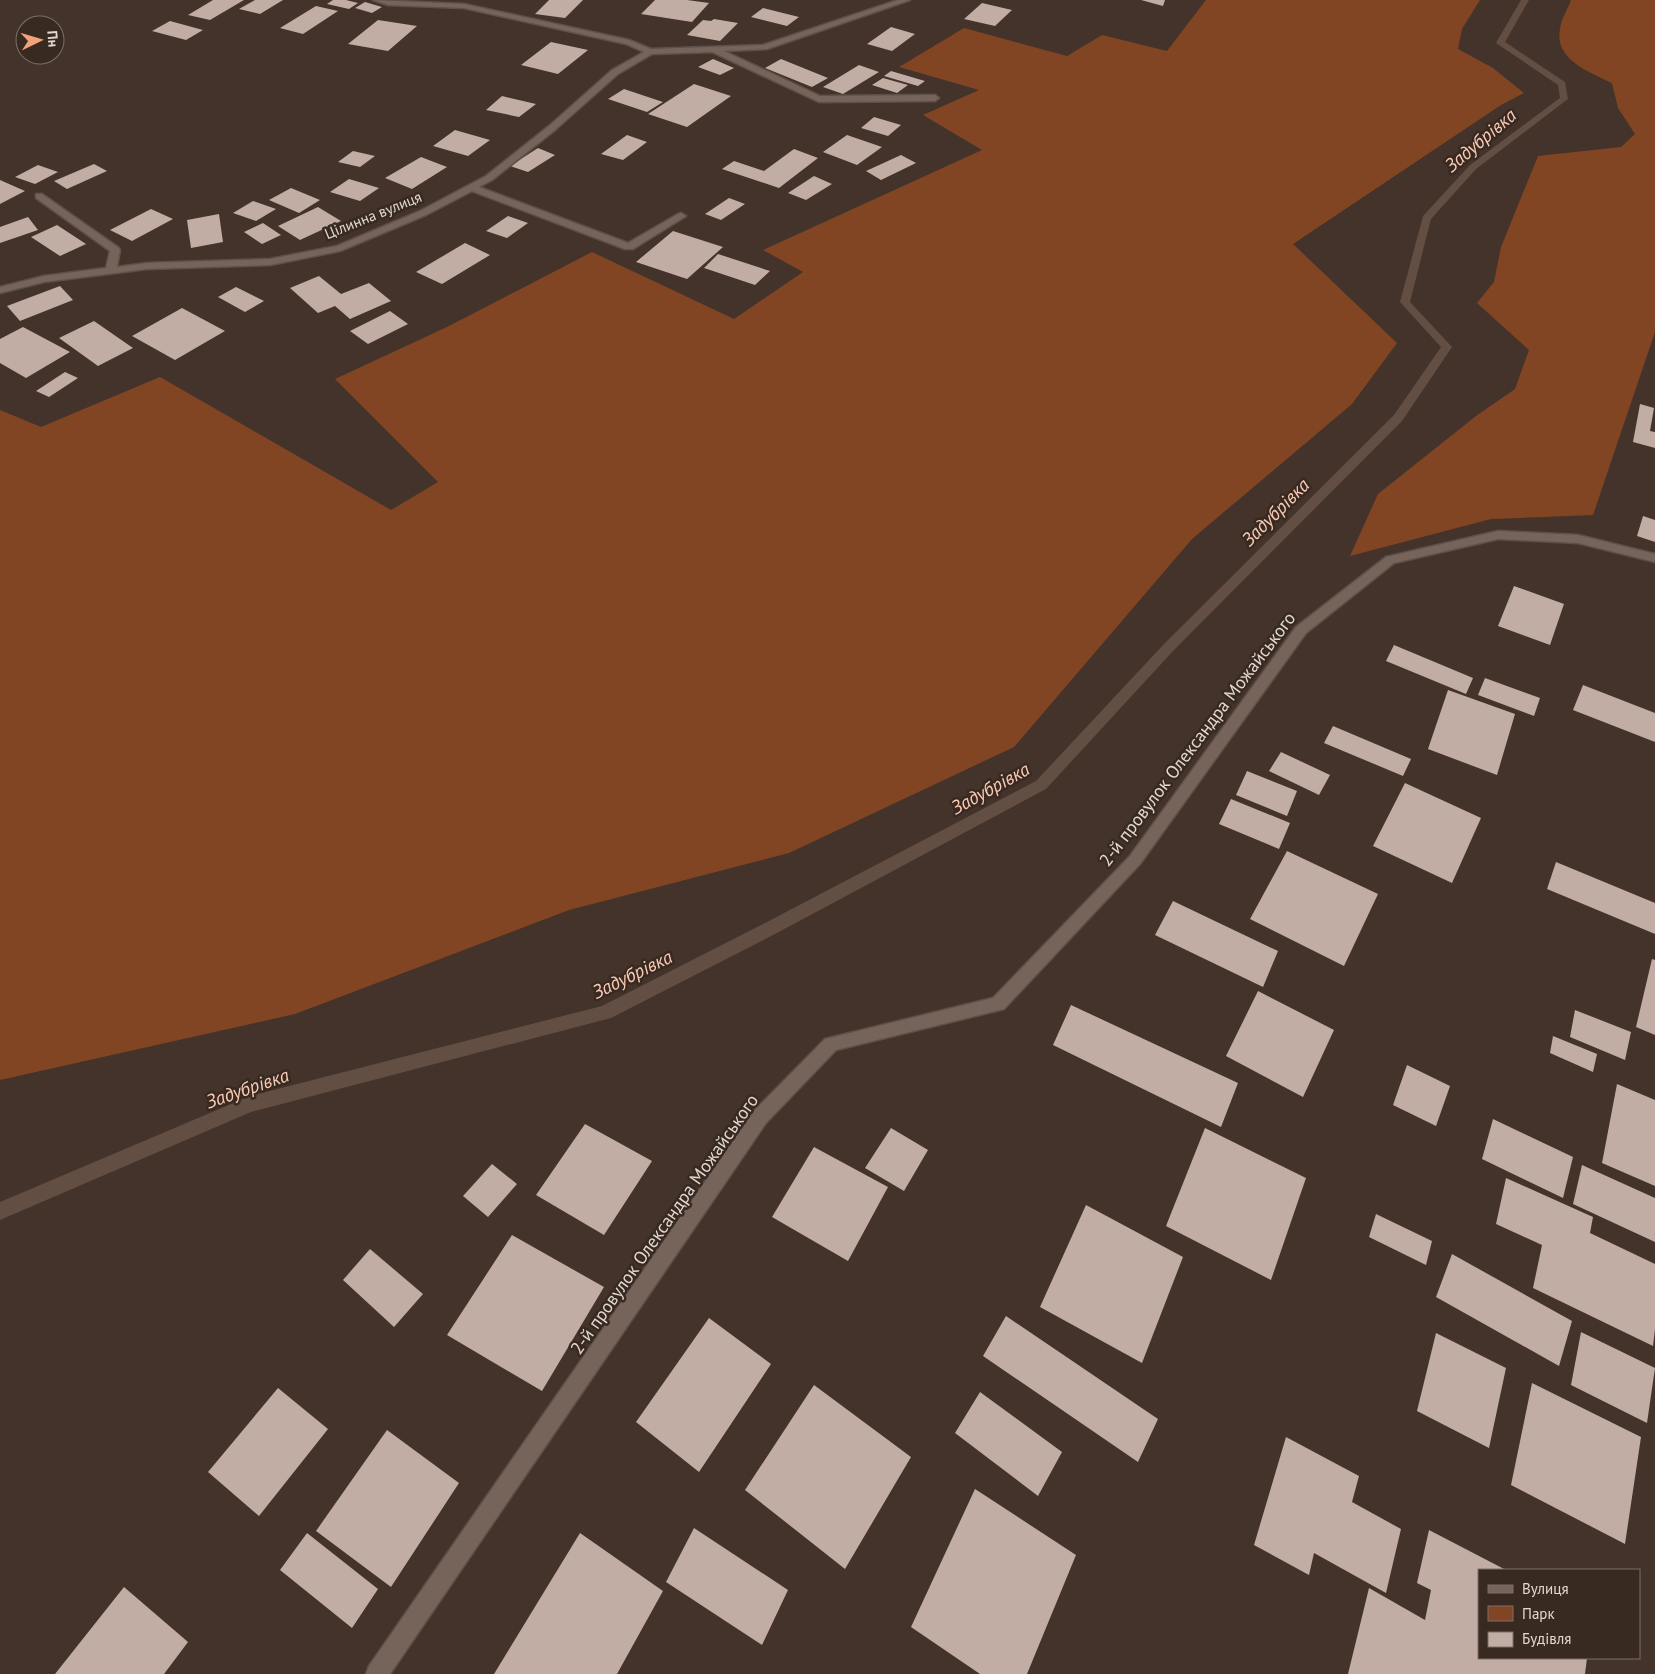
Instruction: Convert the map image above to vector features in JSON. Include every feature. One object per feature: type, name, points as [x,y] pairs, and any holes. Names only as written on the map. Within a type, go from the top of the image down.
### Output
[{"type":"street","points":[[376,0],[388,3],[464,6],[629,42],[650,52],[764,47],[906,0]]},
{"type":"street","points":[[714,49],[819,99],[935,98]]},
{"type":"street","name":"Цілинна вулиця","points":[[0,290],[44,280],[147,266],[270,262],[340,248],[423,213],[488,178],[545,133],[615,72],[650,52]]},
{"type":"street","points":[[471,187],[629,247],[681,216]]},
{"type":"street","points":[[39,196],[115,250],[111,271]]},
{"type":"street","name":"2-й провулок Олександра Можайського","points":[[377,1674],[760,1117],[831,1044],[998,1004],[1134,860],[1301,630],[1390,560],[1498,535],[1578,539],[1655,558]]},
{"type":"green space","points":[[1206,0],[1480,0],[1462,29],[1458,49],[1493,68],[1524,93],[1501,105],[1293,244],[1397,343],[1352,404],[1192,539],[1014,747],[789,853],[569,910],[295,1014],[0,1080],[0,410],[41,427],[160,377],[391,510],[438,482],[335,379],[447,327],[592,252],[734,319],[803,272],[763,250],[982,150],[923,115],[979,90],[899,67],[964,28],[1067,56],[1102,35],[1167,51]]},
{"type":"green space","points":[[1571,0],[1655,0],[1655,332],[1593,515],[1491,519],[1350,556],[1378,494],[1476,416],[1515,389],[1529,350],[1477,303],[1494,282],[1501,247],[1538,156],[1621,147],[1635,134],[1618,108],[1612,83],[1576,64],[1562,49],[1560,40],[1561,25]]},
{"type":"building","points":[[213,0],[244,0],[210,20],[188,15]]},
{"type":"building","points":[[255,0],[283,0],[260,14],[239,9]]},
{"type":"building","points":[[333,0],[346,0],[358,3],[349,9],[327,4]]},
{"type":"building","points":[[549,0],[583,0],[565,18],[535,14]]},
{"type":"building","points":[[655,0],[687,0],[709,3],[692,22],[641,14]]},
{"type":"building","points":[[1141,0],[1165,0],[1163,6]]},
{"type":"building","points":[[365,2],[382,7],[372,13],[355,8]]},
{"type":"building","points":[[982,3],[1012,10],[995,26],[964,19]]},
{"type":"building","points":[[316,6],[338,11],[303,34],[280,28]]},
{"type":"building","points":[[763,8],[799,17],[787,26],[751,17]]},
{"type":"building","points":[[714,19],[738,23],[720,41],[687,35],[703,20],[711,21]]},
{"type":"building","points":[[378,20],[417,26],[388,51],[348,44]]},
{"type":"building","points":[[170,21],[203,30],[186,40],[152,31]]},
{"type":"building","points":[[891,27],[915,34],[892,51],[867,44]]},
{"type":"building","points":[[551,42],[588,50],[558,74],[521,65]]},
{"type":"building","points":[[713,59],[734,68],[720,75],[698,67]]},
{"type":"building","points":[[781,59],[828,78],[812,87],[765,68]]},
{"type":"building","points":[[859,65],[879,72],[843,94],[823,87]]},
{"type":"building","points":[[891,71],[925,81],[918,86],[884,76]]},
{"type":"building","points":[[883,78],[908,85],[897,93],[872,85]]},
{"type":"building","points":[[694,84],[731,96],[687,127],[648,114]]},
{"type":"building","points":[[624,89],[663,102],[647,112],[608,99]]},
{"type":"building","points":[[502,96],[536,104],[519,117],[486,110]]},
{"type":"building","points":[[874,117],[901,125],[888,136],[861,128]]},
{"type":"building","points":[[455,130],[490,140],[468,156],[433,146]]},
{"type":"building","points":[[627,135],[647,142],[623,160],[601,154]]},
{"type":"building","points":[[847,135],[882,147],[857,165],[823,152]]},
{"type":"building","points":[[538,148],[555,155],[528,172],[510,166]]},
{"type":"building","points":[[794,149],[818,158],[779,188],[722,169],[734,161],[764,171]]},
{"type":"building","points":[[353,151],[375,156],[360,167],[338,162]]},
{"type":"building","points":[[901,155],[916,163],[881,180],[866,171]]},
{"type":"building","points":[[421,157],[447,167],[412,189],[385,178]]},
{"type":"building","points":[[94,164],[107,171],[67,189],[54,181]]},
{"type":"building","points":[[38,165],[58,172],[35,184],[15,177]]},
{"type":"building","points":[[814,176],[832,184],[806,200],[788,193]]},
{"type":"building","points":[[349,179],[379,188],[360,201],[330,192]]},
{"type":"building","points":[[0,180],[25,191],[0,204]]},
{"type":"building","points":[[291,188],[320,200],[299,213],[269,200]]},
{"type":"building","points":[[729,198],[745,204],[721,220],[705,214]]},
{"type":"building","points":[[253,201],[276,209],[256,221],[233,213]]},
{"type":"building","points":[[318,207],[341,221],[300,240],[278,226]]},
{"type":"building","points":[[151,209],[173,219],[132,241],[110,230]]},
{"type":"building","points":[[219,214],[223,242],[191,248],[187,220]]},
{"type":"building","points":[[508,216],[528,223],[507,238],[486,231]]},
{"type":"building","points":[[28,217],[38,230],[0,243],[0,227]]},
{"type":"building","points":[[263,223],[281,235],[262,244],[244,232]]},
{"type":"building","points":[[57,225],[86,244],[60,256],[31,237]]},
{"type":"building","points":[[673,231],[723,247],[687,279],[636,262]]},
{"type":"building","points":[[465,243],[490,255],[442,284],[416,272]]},
{"type":"building","points":[[718,254],[770,271],[755,285],[704,268]]},
{"type":"building","points":[[319,276],[341,294],[369,283],[391,301],[350,319],[335,306],[318,313],[290,288]]},
{"type":"building","points":[[60,286],[73,300],[20,321],[7,306]]},
{"type":"building","points":[[236,287],[264,301],[245,312],[218,297]]},
{"type":"building","points":[[182,308],[225,331],[175,360],[132,336]]},
{"type":"building","points":[[390,311],[408,324],[368,344],[350,331]]},
{"type":"building","points":[[94,321],[133,348],[98,366],[59,338]]},
{"type":"building","points":[[23,327],[70,352],[26,378],[0,363],[0,339]]},
{"type":"building","points":[[65,372],[78,378],[49,397],[36,391]]},
{"type":"building","points":[[1640,404],[1654,408],[1650,431],[1655,432],[1655,448],[1633,442]]},
{"type":"building","points":[[1643,516],[1655,520],[1655,542],[1637,536]]},
{"type":"building","points":[[1514,586],[1564,604],[1550,645],[1498,626]]},
{"type":"building","points":[[1394,645],[1473,678],[1466,694],[1386,661]]},
{"type":"building","points":[[1485,678],[1540,698],[1534,716],[1478,695]]},
{"type":"building","points":[[1583,685],[1655,713],[1655,742],[1573,710]]},
{"type":"building","points":[[1448,690],[1515,714],[1497,775],[1428,749]]},
{"type":"building","points":[[1333,726],[1411,759],[1403,776],[1324,743]]},
{"type":"building","points":[[1281,752],[1330,775],[1319,795],[1269,771]]},
{"type":"building","points":[[1247,771],[1297,791],[1287,816],[1236,795]]},
{"type":"building","points":[[1405,783],[1481,818],[1452,883],[1373,846]]},
{"type":"building","points":[[1231,799],[1290,823],[1279,849],[1219,824]]},
{"type":"building","points":[[1287,851],[1378,894],[1344,966],[1250,919]]},
{"type":"building","points":[[1556,862],[1655,903],[1655,934],[1547,889]]},
{"type":"building","points":[[1173,901],[1278,951],[1263,987],[1155,935]]},
{"type":"building","points":[[1652,959],[1655,960],[1655,1035],[1636,1027]]},
{"type":"building","points":[[1258,991],[1334,1030],[1303,1097],[1226,1056]]},
{"type":"building","points":[[1071,1005],[1238,1083],[1221,1127],[1053,1045]]},
{"type":"building","points":[[1575,1010],[1631,1032],[1625,1060],[1570,1037]]},
{"type":"building","points":[[1553,1036],[1597,1054],[1593,1072],[1550,1053]]},
{"type":"building","points":[[1407,1065],[1450,1086],[1436,1126],[1393,1105]]},
{"type":"building","points":[[1617,1084],[1655,1100],[1655,1186],[1602,1163]]},
{"type":"building","points":[[1493,1119],[1573,1157],[1563,1198],[1482,1159]]},
{"type":"building","points":[[585,1124],[652,1161],[604,1235],[536,1195]]},
{"type":"building","points":[[891,1128],[928,1150],[904,1191],[865,1168]]},
{"type":"building","points":[[1205,1128],[1306,1178],[1271,1280],[1166,1226]]},
{"type":"building","points":[[814,1147],[888,1187],[848,1261],[772,1217]]},
{"type":"building","points":[[492,1164],[517,1184],[488,1217],[463,1196]]},
{"type":"building","points":[[1582,1165],[1655,1198],[1655,1242],[1573,1204]]},
{"type":"building","points":[[1506,1178],[1593,1217],[1590,1233],[1655,1264],[1655,1329],[1653,1346],[1533,1288],[1542,1245],[1496,1224]]},
{"type":"building","points":[[1086,1205],[1183,1257],[1142,1363],[1040,1307]]},
{"type":"building","points":[[1376,1214],[1432,1241],[1426,1265],[1369,1237]]},
{"type":"building","points":[[512,1235],[604,1287],[542,1391],[447,1335]]},
{"type":"building","points":[[370,1249],[423,1294],[394,1327],[343,1280]]},
{"type":"building","points":[[1452,1254],[1572,1321],[1559,1366],[1436,1297]]},
{"type":"building","points":[[1006,1316],[1158,1419],[1138,1462],[983,1356]]},
{"type":"building","points":[[709,1318],[771,1364],[699,1472],[636,1422]]},
{"type":"building","points":[[1581,1332],[1655,1368],[1647,1423],[1571,1385]]},
{"type":"building","points":[[1436,1333],[1506,1368],[1489,1448],[1417,1411]]},
{"type":"building","points":[[1532,1383],[1641,1437],[1625,1544],[1511,1485]]},
{"type":"building","points":[[814,1385],[911,1457],[845,1569],[745,1490]]},
{"type":"building","points":[[278,1388],[328,1429],[259,1516],[208,1472]]},
{"type":"building","points":[[980,1392],[1062,1452],[1038,1496],[955,1433]]},
{"type":"building","points":[[387,1430],[459,1483],[391,1587],[316,1531]]},
{"type":"building","points":[[1286,1437],[1359,1476],[1352,1502],[1401,1529],[1386,1593],[1314,1553],[1309,1575],[1254,1545]]},
{"type":"building","points":[[975,1489],[1076,1555],[1027,1674],[980,1674],[911,1627]]},
{"type":"building","points":[[694,1528],[788,1590],[762,1645],[666,1582]]},
{"type":"building","points":[[1429,1530],[1504,1569],[1478,1569],[1478,1659],[1587,1659],[1585,1674],[1348,1674],[1369,1588],[1425,1620],[1431,1590],[1417,1583]]},
{"type":"building","points":[[307,1533],[378,1589],[352,1628],[280,1570]]},
{"type":"building","points":[[580,1533],[663,1591],[617,1674],[494,1674]]},
{"type":"building","points":[[124,1587],[188,1642],[164,1674],[55,1674]]},
{"type":"waterway","name":"Задубрівка","points":[[0,1211],[250,1104],[605,1013],[771,928],[1041,785],[1169,647],[1398,418],[1447,347],[1405,302],[1426,218],[1473,167],[1564,99],[1562,84],[1500,43],[1525,0]]}]
